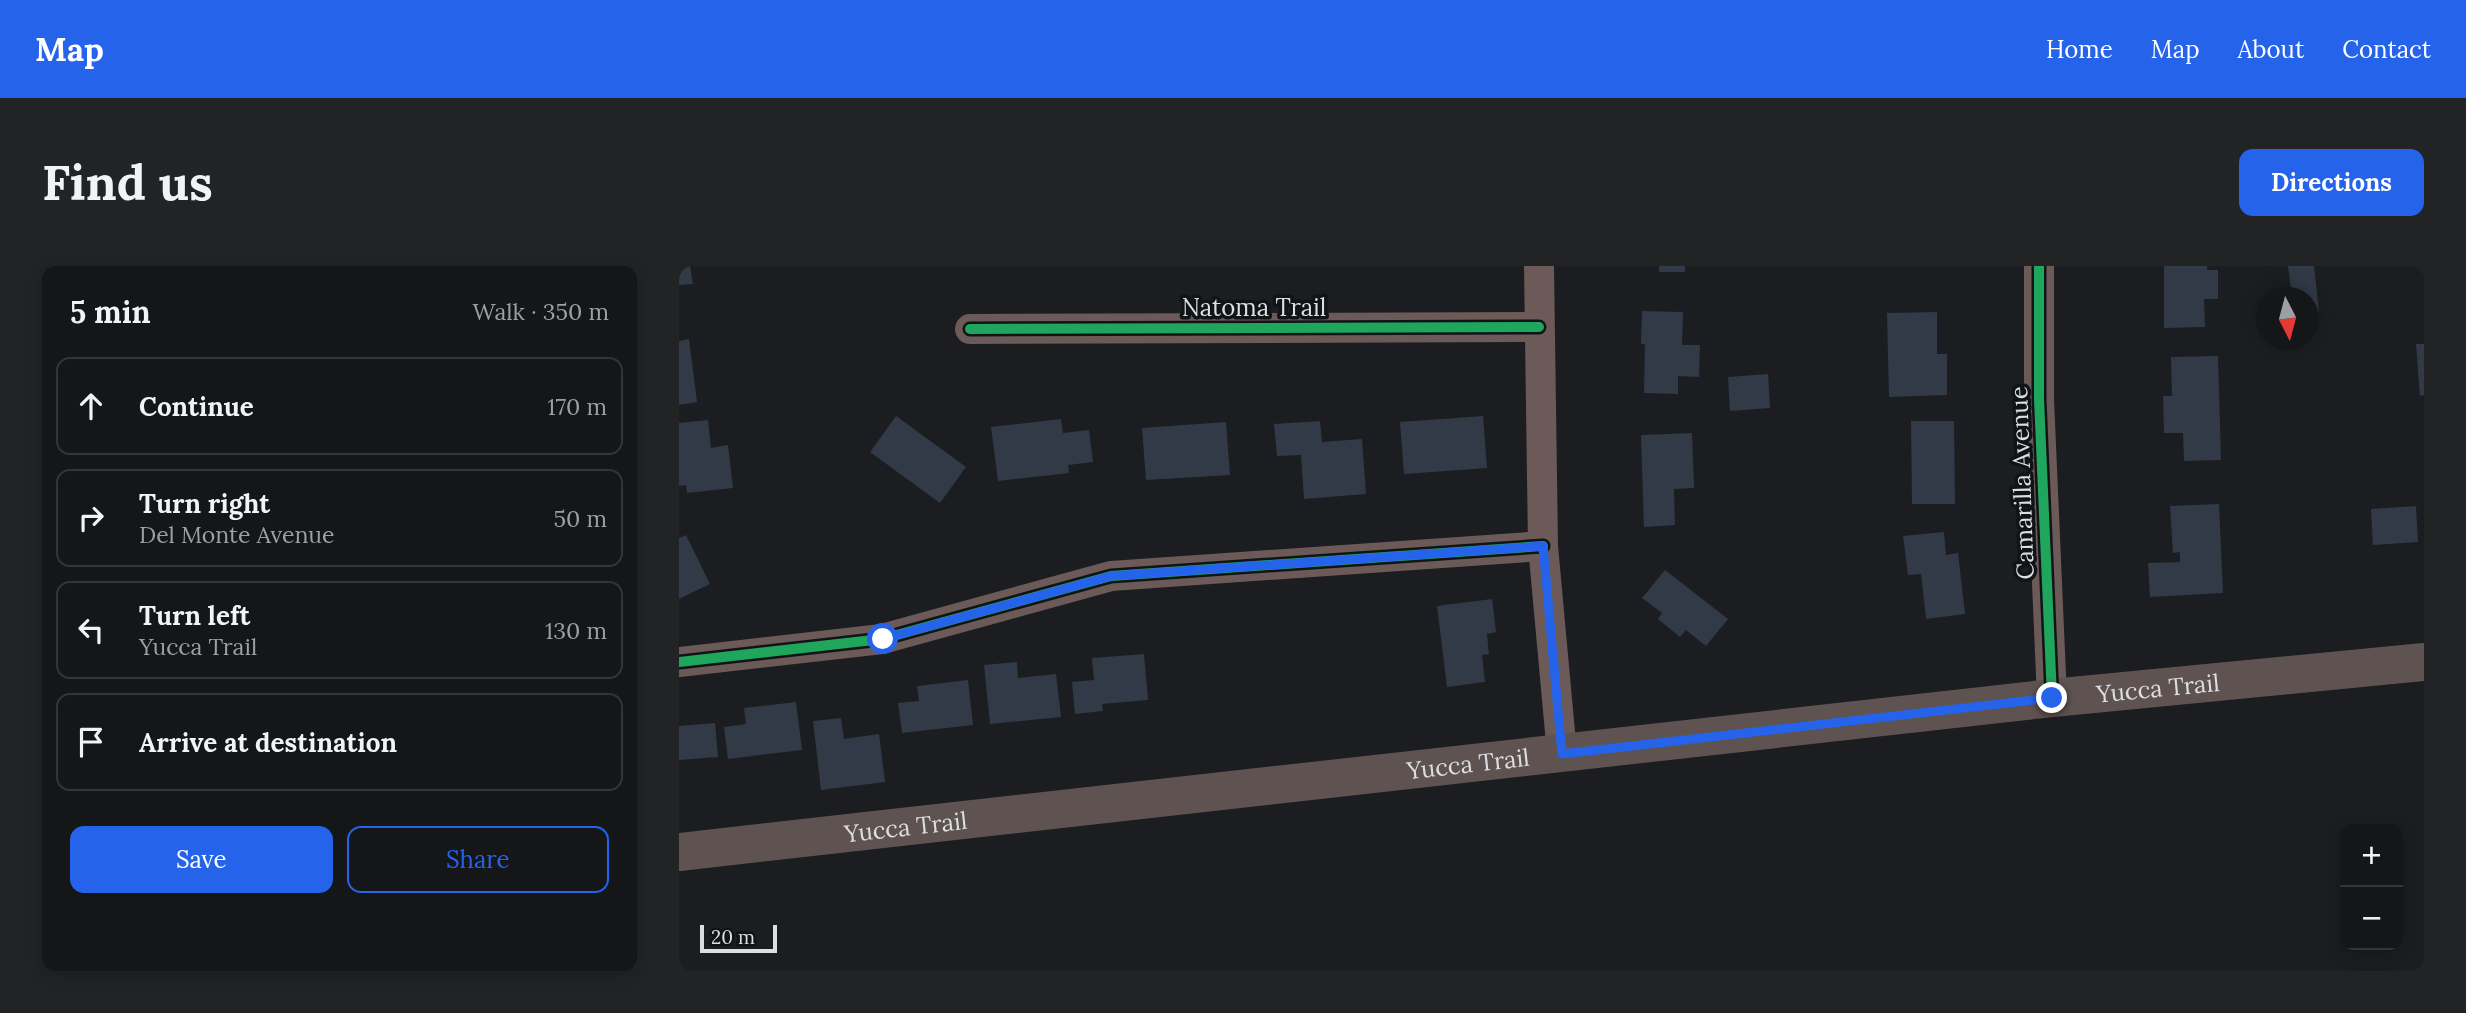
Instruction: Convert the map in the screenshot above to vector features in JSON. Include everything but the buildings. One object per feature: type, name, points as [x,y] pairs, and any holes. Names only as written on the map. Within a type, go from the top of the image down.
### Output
[{"type":"main road","name":"Yucca Trail","points":[[679,852],[2052,698],[2424,662]]},
{"type":"street","points":[[1539,266],[1543,546],[1562,754]]},
{"type":"street","name":"Camarilla Avenue","points":[[2039,266],[2039,400],[2052,698]]},
{"type":"street","name":"Natoma Trail","points":[[970,329],[1539,327]]},
{"type":"street","points":[[679,662],[883,639],[1111,576],[1543,546]]},
{"type":"cycle path","points":[[2039,266],[2039,399],[2052,698]]},
{"type":"cycle path","points":[[970,329],[1539,327]]},
{"type":"cycle path","points":[[679,662],[882,639],[1111,576],[1543,546]]},
{"type":"route","points":[[883,639],[1111,576],[1543,546],[1562,754],[2052,698]]}]
